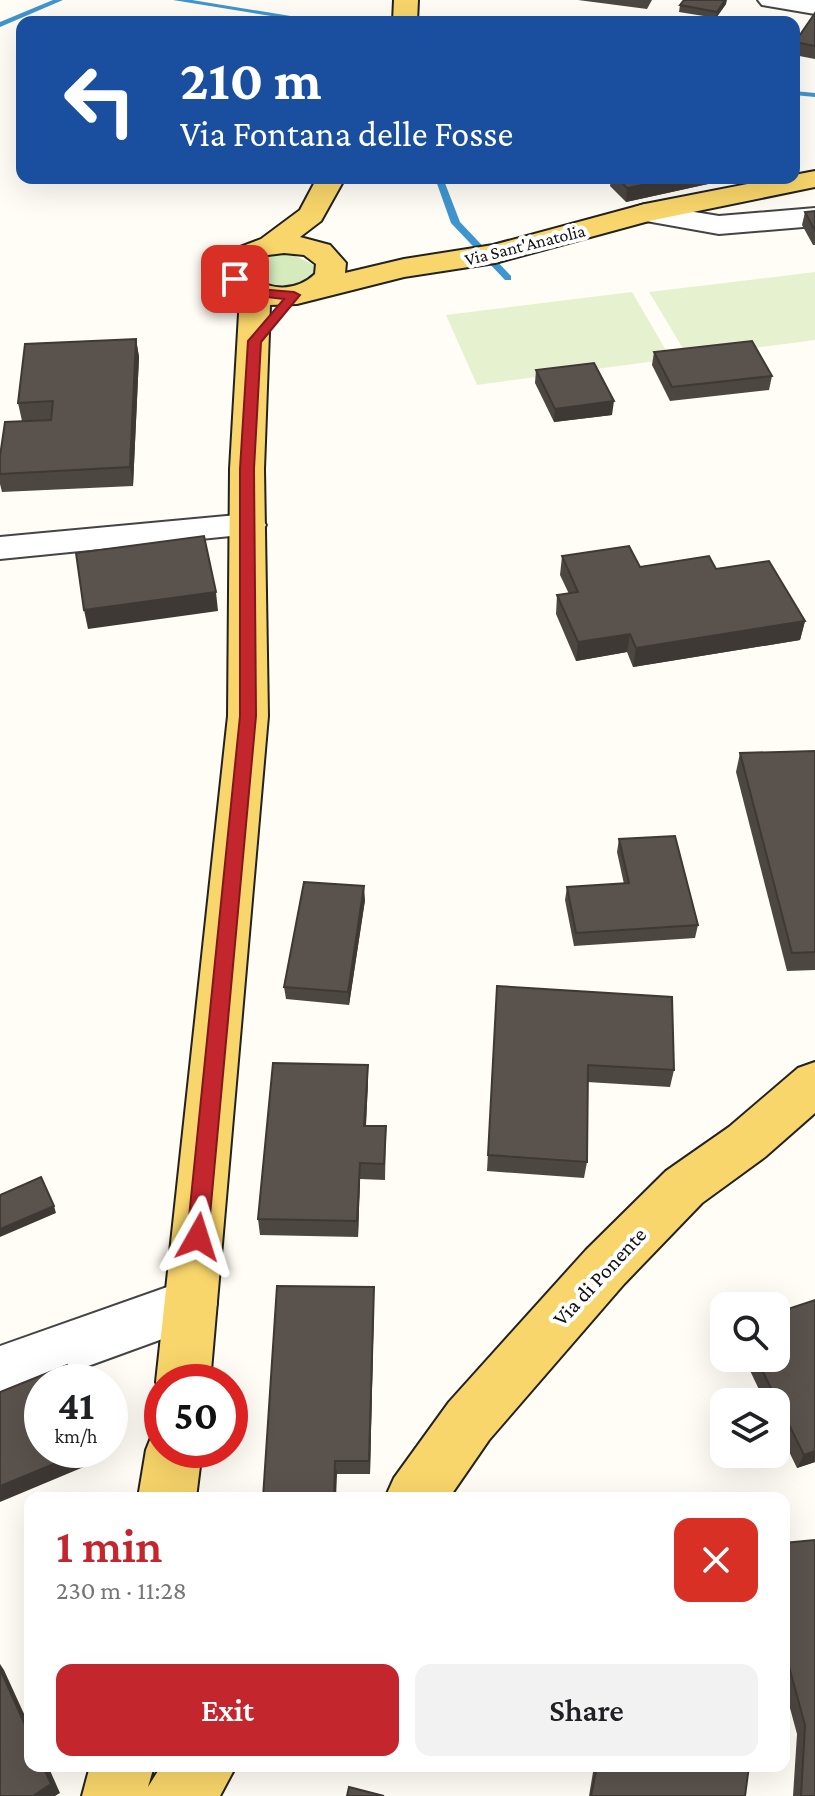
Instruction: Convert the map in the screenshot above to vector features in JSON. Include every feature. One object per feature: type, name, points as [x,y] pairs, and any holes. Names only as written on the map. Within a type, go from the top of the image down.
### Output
[{"type":"main road","points":[[185,1364],[245,751],[250,658],[248,435],[255,293],[235,279],[233,271],[236,262],[244,255],[271,245],[311,215],[328,184]]},
{"type":"main road","name":"Via Sant'Anatolia","points":[[255,293],[305,292],[404,268],[460,261],[530,246],[645,213],[790,184]]},
{"type":"main road","points":[[254,341],[305,292],[325,283],[333,270],[323,254],[311,215]]},
{"type":"main road","name":"Via Sant'Anatolia","points":[[271,245],[298,245],[323,254],[404,268]]},
{"type":"main road","name":"Via di Ponente","points":[[418,1492],[469,1421],[605,1267],[684,1187],[747,1142],[815,1083]]},
{"type":"main road","points":[[168,1492],[171,1468]]},
{"type":"main road","points":[[114,1796],[120,1772]]},
{"type":"main road","points":[[177,1796],[199,1772]]},
{"type":"street","points":[[770,0],[815,7]]},
{"type":"street","name":"Via Sant'Anatolia","points":[[645,213],[719,225],[815,217]]},
{"type":"street","points":[[0,548],[248,525]]},
{"type":"street","points":[[0,1372],[190,1304]]},
{"type":"green space","points":[[291,254],[314,265],[316,271],[308,281],[278,288],[263,285],[250,275],[253,264],[269,255]]},
{"type":"green space","points":[[815,272],[815,340],[688,357],[649,292]]},
{"type":"green space","points":[[632,292],[671,359],[477,385],[446,315]]},
{"type":"building","points":[[684,0],[725,0],[717,12],[680,5]]},
{"type":"building","points":[[815,13],[815,46],[800,43],[800,35]]},
{"type":"building","points":[[623,184],[647,184],[627,188]]},
{"type":"building","points":[[815,211],[815,231],[805,212]]},
{"type":"building","points":[[136,339],[130,467],[0,474],[5,422],[51,420],[53,401],[18,403],[25,344]]},
{"type":"building","points":[[752,341],[772,376],[672,387],[654,352]]},
{"type":"building","points":[[594,363],[614,401],[555,409],[536,370]]},
{"type":"building","points":[[204,536],[216,592],[84,610],[76,553]]},
{"type":"building","points":[[629,546],[640,567],[709,556],[716,569],[769,561],[805,621],[636,648],[630,634],[578,642],[557,595],[578,592],[562,556]]},
{"type":"building","points":[[815,751],[815,952],[792,953],[740,753]]},
{"type":"building","points":[[675,836],[698,925],[576,933],[567,887],[629,883],[619,839]]},
{"type":"building","points":[[304,882],[364,886],[348,992],[284,987]]},
{"type":"building","points":[[497,986],[672,997],[674,1070],[588,1065],[587,1162],[488,1155]]},
{"type":"building","points":[[273,1063],[368,1065],[364,1126],[386,1126],[384,1164],[360,1163],[357,1221],[258,1219]]},
{"type":"building","points":[[41,1177],[54,1206],[0,1229],[0,1195]]},
{"type":"building","points":[[277,1286],[374,1287],[369,1461],[335,1461],[334,1492],[263,1492]]},
{"type":"building","points":[[815,1300],[815,1451],[804,1455],[790,1427],[790,1388],[771,1388],[763,1372],[790,1372],[790,1308]]},
{"type":"building","points":[[24,1382],[24,1468],[44,1468],[0,1486],[0,1392]]},
{"type":"building","points":[[815,1540],[815,1796],[801,1796],[805,1725],[790,1670],[790,1542]]},
{"type":"building","points":[[0,1669],[24,1723],[24,1772],[46,1772],[51,1784],[33,1796],[0,1796]]},
{"type":"building","points":[[596,1772],[748,1772],[745,1796],[591,1796]]},
{"type":"building","points":[[349,1787],[384,1796],[347,1796]]},
{"type":"waterway","points":[[21,16],[59,0]]},
{"type":"waterway","points":[[177,0],[283,16]]},
{"type":"waterway","points":[[0,25],[16,18]]},
{"type":"waterway","points":[[800,94],[815,95]]},
{"type":"waterway","points":[[441,184],[456,223],[508,278]]},
{"type":"route","points":[[198,1237],[248,716],[250,571],[247,469],[254,341],[294,295],[255,293],[235,279]]}]
